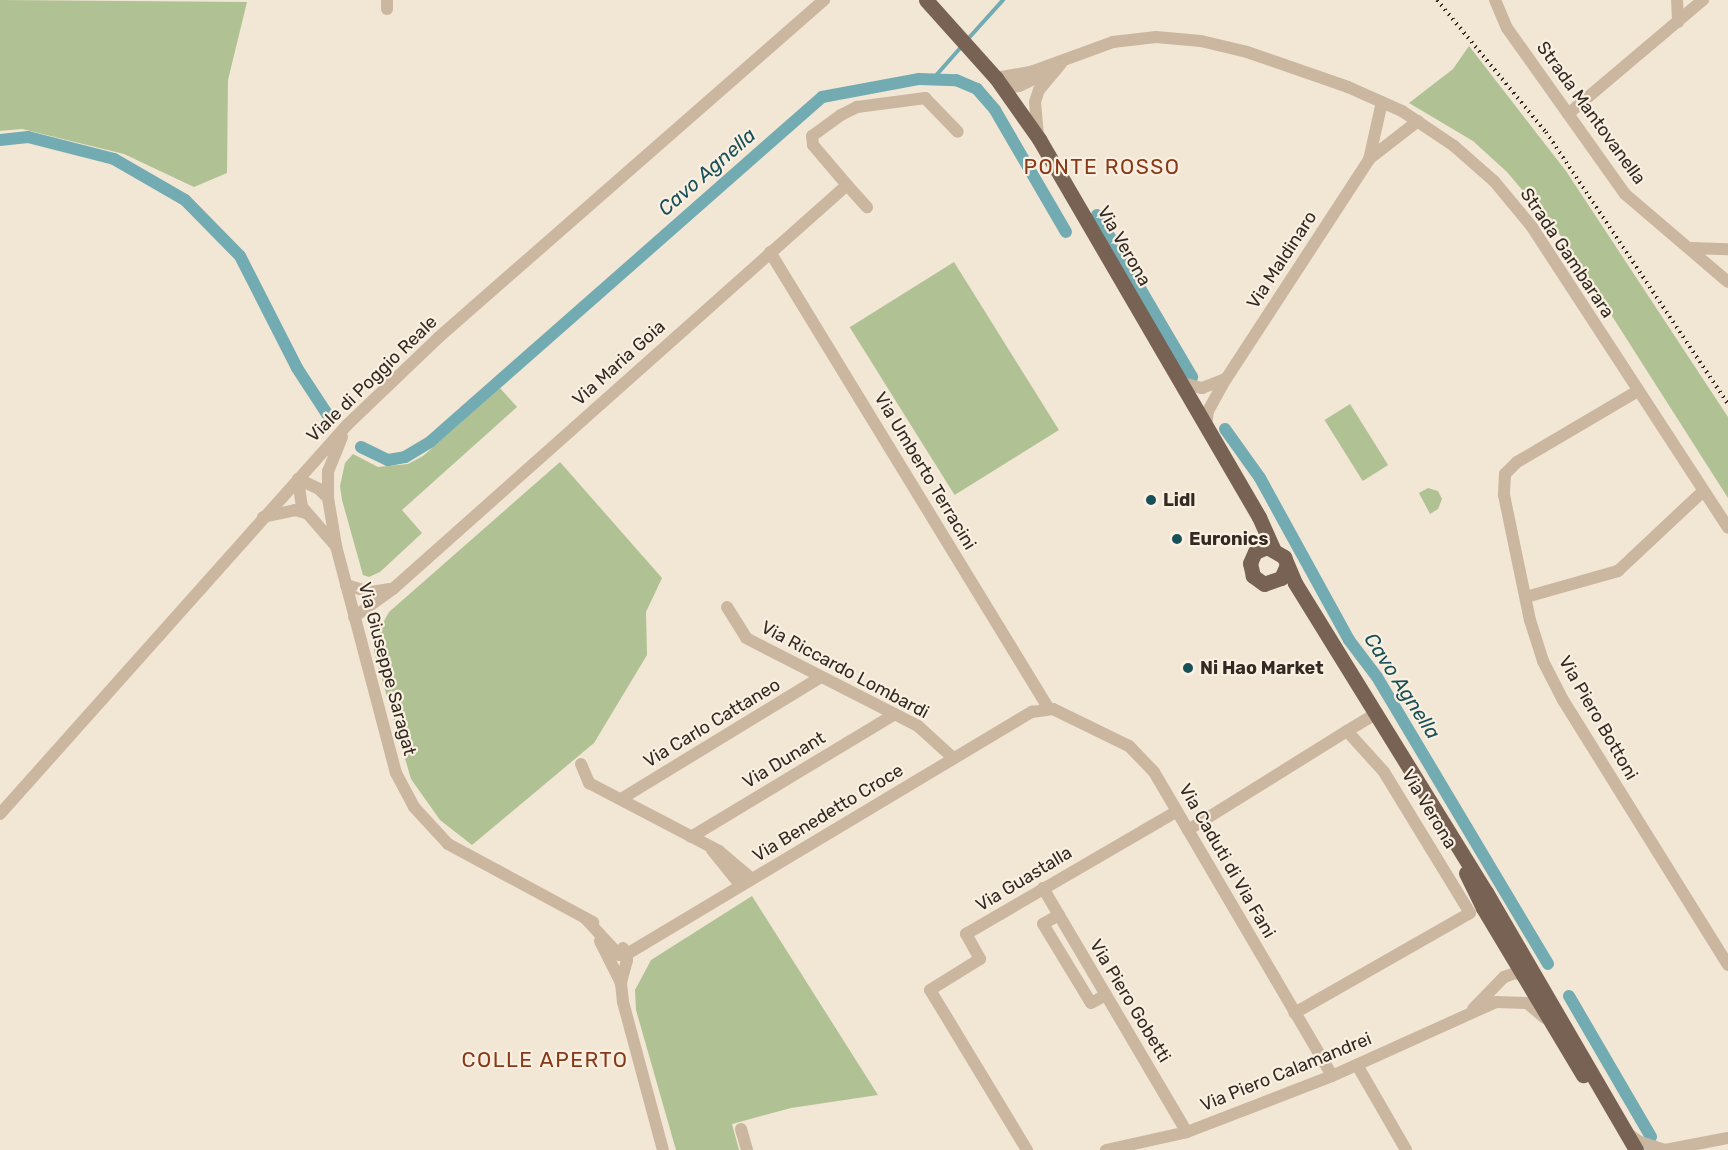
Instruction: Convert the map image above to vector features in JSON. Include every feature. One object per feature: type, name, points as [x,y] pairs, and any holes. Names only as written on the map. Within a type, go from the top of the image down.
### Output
[{"type":"main road","name":"Via Verona","points":[[926,0],[1000,83],[1039,139],[1206,425],[1245,498],[1256,531],[1256,552],[1250,563],[1253,576],[1294,595],[1317,617]]},
{"type":"main road","name":"Via Verona","points":[[1245,498],[1259,516],[1273,548],[1284,557],[1286,567],[1459,853],[1486,892],[1636,1150]]},
{"type":"main road","points":[[1256,552],[1273,548]]},
{"type":"main road","points":[[1270,584],[1281,578],[1286,567]]},
{"type":"main road","name":"Via Verona","points":[[1459,853],[1477,897],[1580,1071],[1609,1104]]},
{"type":"street","name":"Viale di Poggio Reale","points":[[0,813],[262,517],[347,425],[439,337],[810,5],[824,0]]},
{"type":"street","name":"Strada Mantovanella","points":[[1495,0],[1507,28],[1625,194],[1726,280]]},
{"type":"street","points":[[1677,0],[1678,22]]},
{"type":"street","points":[[1568,114],[1703,0]]},
{"type":"street","name":"Strada Gambarara","points":[[1000,83],[1113,42],[1156,37],[1201,41],[1303,70],[1382,102],[1418,121],[1494,181],[1532,227],[1636,392],[1728,528]]},
{"type":"street","name":"Strada Gambarara","points":[[1039,139],[1035,102],[1043,83],[1064,61]]},
{"type":"street","name":"Strada Gambarara","points":[[1000,83],[1019,86],[1054,70]]},
{"type":"street","points":[[867,207],[813,145],[812,136],[841,114],[857,107],[925,98],[958,132]]},
{"type":"street","name":"Via Maldinaro","points":[[1369,160],[1382,102]]},
{"type":"street","name":"Via Maldinaro","points":[[1206,425],[1208,411],[1226,379],[1369,160],[1418,121]]},
{"type":"street","name":"Via Maria Goia","points":[[354,617],[394,588],[847,185]]},
{"type":"street","points":[[1687,248],[1707,251],[1728,249]]},
{"type":"street","name":"Via Umberto Terracini","points":[[770,252],[1049,709]]},
{"type":"street","points":[[1726,280],[1728,265]]},
{"type":"street","points":[[1182,383],[1202,388],[1226,379]]},
{"type":"street","name":"Via Piero Bottoni","points":[[1636,392],[1517,462],[1505,474],[1504,495],[1526,597],[1543,661],[1563,700],[1728,965]]},
{"type":"street","name":"Via Giuseppe Saragat","points":[[347,425],[331,460],[328,498],[336,546],[391,759],[414,807],[448,844],[612,934],[627,954],[621,983]]},
{"type":"street","points":[[298,479],[313,485],[328,498]]},
{"type":"street","name":"Via Giuseppe Saragat","points":[[298,479],[297,492],[306,513],[336,546]]},
{"type":"street","points":[[1526,597],[1618,570],[1702,492]]},
{"type":"street","points":[[262,517],[295,510],[306,513]]},
{"type":"street","points":[[346,585],[371,592],[394,588]]},
{"type":"street","name":"Via Riccardo Lombardi","points":[[727,607],[746,638],[918,726],[953,758]]},
{"type":"street","name":"Via Carlo Cattaneo","points":[[621,799],[821,677]]},
{"type":"street","name":"Via Benedetto Croce","points":[[627,954],[1032,712],[1049,709]]},
{"type":"street","name":"Via Caduti di Via Fani","points":[[1049,709],[1088,724],[1139,753],[1177,811],[1332,1076]]},
{"type":"street","name":"Via Dunant","points":[[691,837],[895,714]]},
{"type":"street","points":[[1188,830],[1375,714]]},
{"type":"street","name":"Via Verona","points":[[1295,1013],[1470,913],[1384,772],[1347,730]]},
{"type":"street","points":[[581,764],[589,783],[708,844],[737,863],[752,879]]},
{"type":"street","name":"Via Guastalla","points":[[1027,1150],[930,990],[980,959],[966,934],[1177,811]]},
{"type":"street","points":[[708,844],[741,886]]},
{"type":"street","name":"Via Piero Gobetti","points":[[1042,888],[1187,1132]]},
{"type":"street","name":"Via Verona","points":[[1486,892],[1528,980],[1577,1046]]},
{"type":"street","points":[[1059,915],[1043,924],[1091,1003],[1106,995]]},
{"type":"street","name":"Via Giuseppe Saragat","points":[[585,918],[621,983],[663,1150]]},
{"type":"street","name":"Via Giuseppe Saragat","points":[[594,932],[608,940],[619,955],[627,954]]},
{"type":"street","name":"Via Piero Calamandrei","points":[[1473,1010],[1505,968],[1508,948]]},
{"type":"street","name":"Via Piero Calamandrei","points":[[1106,1150],[1187,1132],[1332,1076],[1473,1010],[1509,1001],[1528,980],[1508,975],[1488,991]]},
{"type":"street","points":[[1509,1001],[1527,1003],[1553,1024]]},
{"type":"street","points":[[1357,1065],[1406,1150]]},
{"type":"street","points":[[741,1129],[747,1150]]},
{"type":"street","points":[[1625,1132],[1650,1146],[1680,1149],[1724,1139]]},
{"type":"street","points":[[1699,1150],[1724,1139]]},
{"type":"green space","points":[[0,0],[247,2],[228,80],[227,173],[194,187],[124,154],[22,129],[0,131]]},
{"type":"green space","points":[[1469,46],[1566,171],[1728,417],[1728,498],[1561,236],[1507,172],[1473,141],[1409,103],[1453,69]]},
{"type":"green space","points":[[954,262],[1059,430],[955,495],[850,327]]},
{"type":"green space","points":[[500,388],[517,407],[402,510],[422,533],[380,572],[369,577],[363,575],[342,500],[340,486],[345,463],[353,454],[378,467],[408,464],[423,456]]},
{"type":"green space","points":[[1350,404],[1388,465],[1363,481],[1325,420]]},
{"type":"green space","points":[[560,462],[662,578],[646,612],[647,655],[594,743],[472,845],[440,820],[411,779],[374,652],[375,637],[389,612]]},
{"type":"green space","points":[[1428,488],[1438,491],[1442,499],[1438,509],[1430,514],[1419,493]]},
{"type":"green space","points":[[752,896],[878,1095],[791,1108],[732,1124],[739,1150],[676,1150],[636,1010],[635,990],[651,960]]},
{"type":"waterway","points":[[967,40],[1003,0]]},
{"type":"waterway","points":[[932,80],[962,46]]},
{"type":"waterway","name":"Cavo Agnella","points":[[361,447],[388,460],[405,457],[430,442],[822,97],[919,79],[956,80],[977,89],[995,110],[1066,232]]},
{"type":"waterway","name":"Cavo Agnella","points":[[0,140],[28,137],[114,159],[185,200],[240,256],[297,368],[331,420]]},
{"type":"waterway","name":"Cavo Agnella","points":[[1097,215],[1192,377]]},
{"type":"waterway","name":"Cavo Agnella","points":[[1225,429],[1260,478],[1349,640],[1377,677],[1548,964]]},
{"type":"waterway","name":"Cavo Agnella","points":[[1569,996],[1651,1137]]},
{"type":"railway","points":[[1437,0],[1546,132],[1728,404]]},
{"type":"place","name":"Lidl","points":[[1151,500]]},
{"type":"place","name":"Euronics","points":[[1177,539]]},
{"type":"place","name":"Ni Hao Market","points":[[1188,668]]},
{"type":"district","name":"PONTE ROSSO","points":[[1102,167]]},
{"type":"district","name":"COLLE APERTO","points":[[545,1060]]}]
